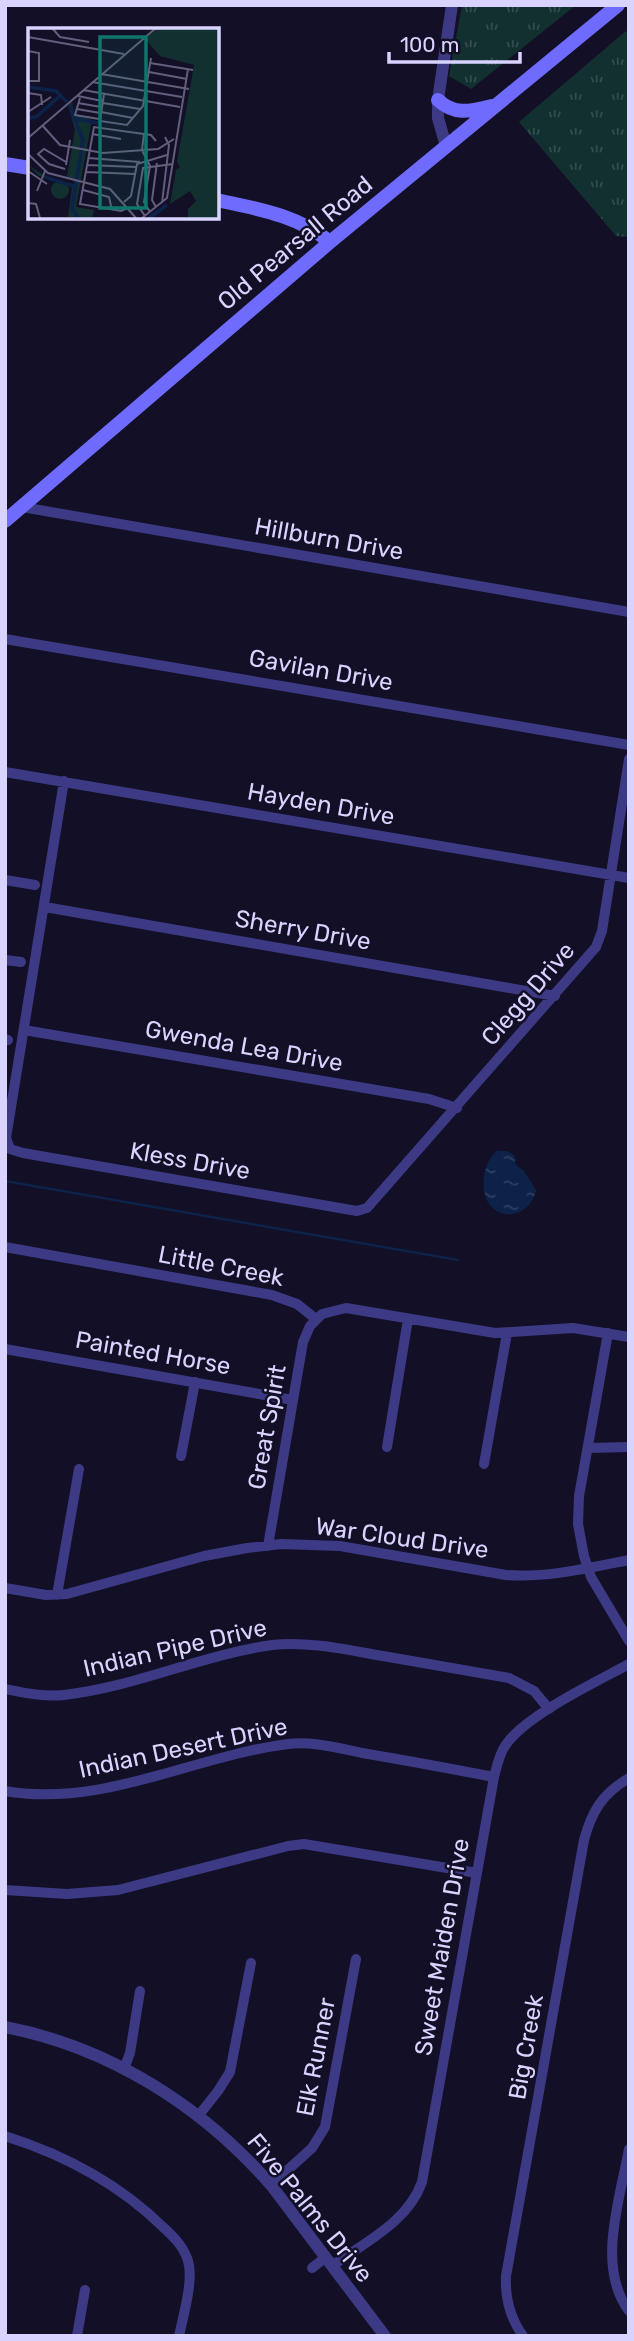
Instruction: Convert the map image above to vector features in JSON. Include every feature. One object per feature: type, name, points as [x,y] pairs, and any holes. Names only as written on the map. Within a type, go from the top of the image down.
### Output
[{"type":"main road","name":"Old Pearsall Road","points":[[5,521],[330,242],[618,5]]},
{"type":"main road","points":[[438,100],[449,109],[465,112],[497,105]]},
{"type":"main road","points":[[5,164],[28,168]]},
{"type":"main road","points":[[219,200],[272,211],[317,231],[330,242]]},
{"type":"street","points":[[446,146],[438,118],[438,100],[452,5]]},
{"type":"street","name":"Hillburn Drive","points":[[22,507],[629,611]]},
{"type":"street","name":"Gavilan Drive","points":[[5,639],[629,745]]},
{"type":"street","name":"Clegg Drive","points":[[363,1209],[457,1108],[596,947],[602,931],[629,759]]},
{"type":"street","name":"Hayden Drive","points":[[5,772],[629,878]]},
{"type":"street","points":[[24,1030],[64,781]]},
{"type":"street","points":[[5,880],[35,885]]},
{"type":"street","name":"Sherry Drive","points":[[45,907],[555,996]]},
{"type":"street","points":[[5,960],[21,962]]},
{"type":"street","name":"Gwenda Lea Drive","points":[[24,1030],[429,1099],[457,1108]]},
{"type":"street","name":"Kless Drive","points":[[24,1030],[6,1138],[10,1149],[250,1192],[363,1209]]},
{"type":"street","name":"Little Creek","points":[[5,1247],[272,1295],[297,1304],[316,1319]]},
{"type":"street","points":[[316,1319],[330,1311],[346,1308],[473,1331],[507,1333],[560,1328],[629,1337]]},
{"type":"street","name":"Great Spirit","points":[[268,1546],[306,1334],[316,1319]]},
{"type":"street","points":[[387,1447],[408,1319]]},
{"type":"street","points":[[484,1464],[507,1333]]},
{"type":"street","points":[[608,1333],[578,1508],[580,1536],[587,1568],[629,1641]]},
{"type":"street","name":"Painted Horse","points":[[5,1349],[293,1400]]},
{"type":"street","points":[[181,1456],[195,1382]]},
{"type":"street","points":[[588,1448],[629,1447]]},
{"type":"street","points":[[57,1595],[79,1469]]},
{"type":"street","name":"War Cloud Drive","points":[[5,1588],[57,1595],[204,1556],[268,1546],[340,1546],[506,1575],[543,1577],[629,1560]]},
{"type":"street","name":"Indian Pipe Drive","points":[[5,1689],[43,1695],[74,1693],[224,1655],[272,1645],[297,1644],[332,1647],[509,1678],[534,1690],[549,1709]]},
{"type":"street","name":"Sweet Maiden Drive","points":[[312,2268],[329,2262],[400,2217],[419,2190],[494,1777],[501,1752],[512,1736],[527,1722],[629,1664]]},
{"type":"street","name":"Indian Desert Drive","points":[[5,1791],[49,1795],[78,1793],[290,1743],[333,1747],[494,1777]]},
{"type":"street","name":"Big Creek","points":[[523,2336],[511,2314],[506,2293],[506,2276],[584,1840],[599,1802],[629,1779]]},
{"type":"street","points":[[5,1891],[67,1894],[118,1890],[304,1844],[477,1873]]},
{"type":"street","name":"Elk Runner","points":[[271,2185],[312,2148],[325,2127],[356,1959]]},
{"type":"street","points":[[198,2115],[230,2072],[251,1963]]},
{"type":"street","points":[[124,2069],[130,2053],[140,1992]]},
{"type":"street","name":"Five Palms Drive","points":[[5,2027],[43,2036],[97,2056],[124,2069],[198,2115],[251,2162],[271,2185],[385,2336]]},
{"type":"street","points":[[5,2136],[38,2147],[90,2171],[150,2214],[178,2241],[188,2260],[190,2272],[179,2336]]},
{"type":"street","points":[[629,2149],[610,2260],[617,2290],[629,2311]]},
{"type":"street","points":[[78,2336],[85,2290]]},
{"type":"green space","points":[[462,5],[576,5],[471,89],[449,76]]},
{"type":"green space","points":[[626,31],[629,34],[629,237],[616,236],[519,122]]},
{"type":"water","points":[[497,1151],[507,1151],[514,1155],[516,1165],[524,1171],[536,1190],[525,1209],[511,1214],[497,1211],[484,1193],[488,1162]]},
{"type":"waterway","points":[[5,1181],[458,1260]]}]
